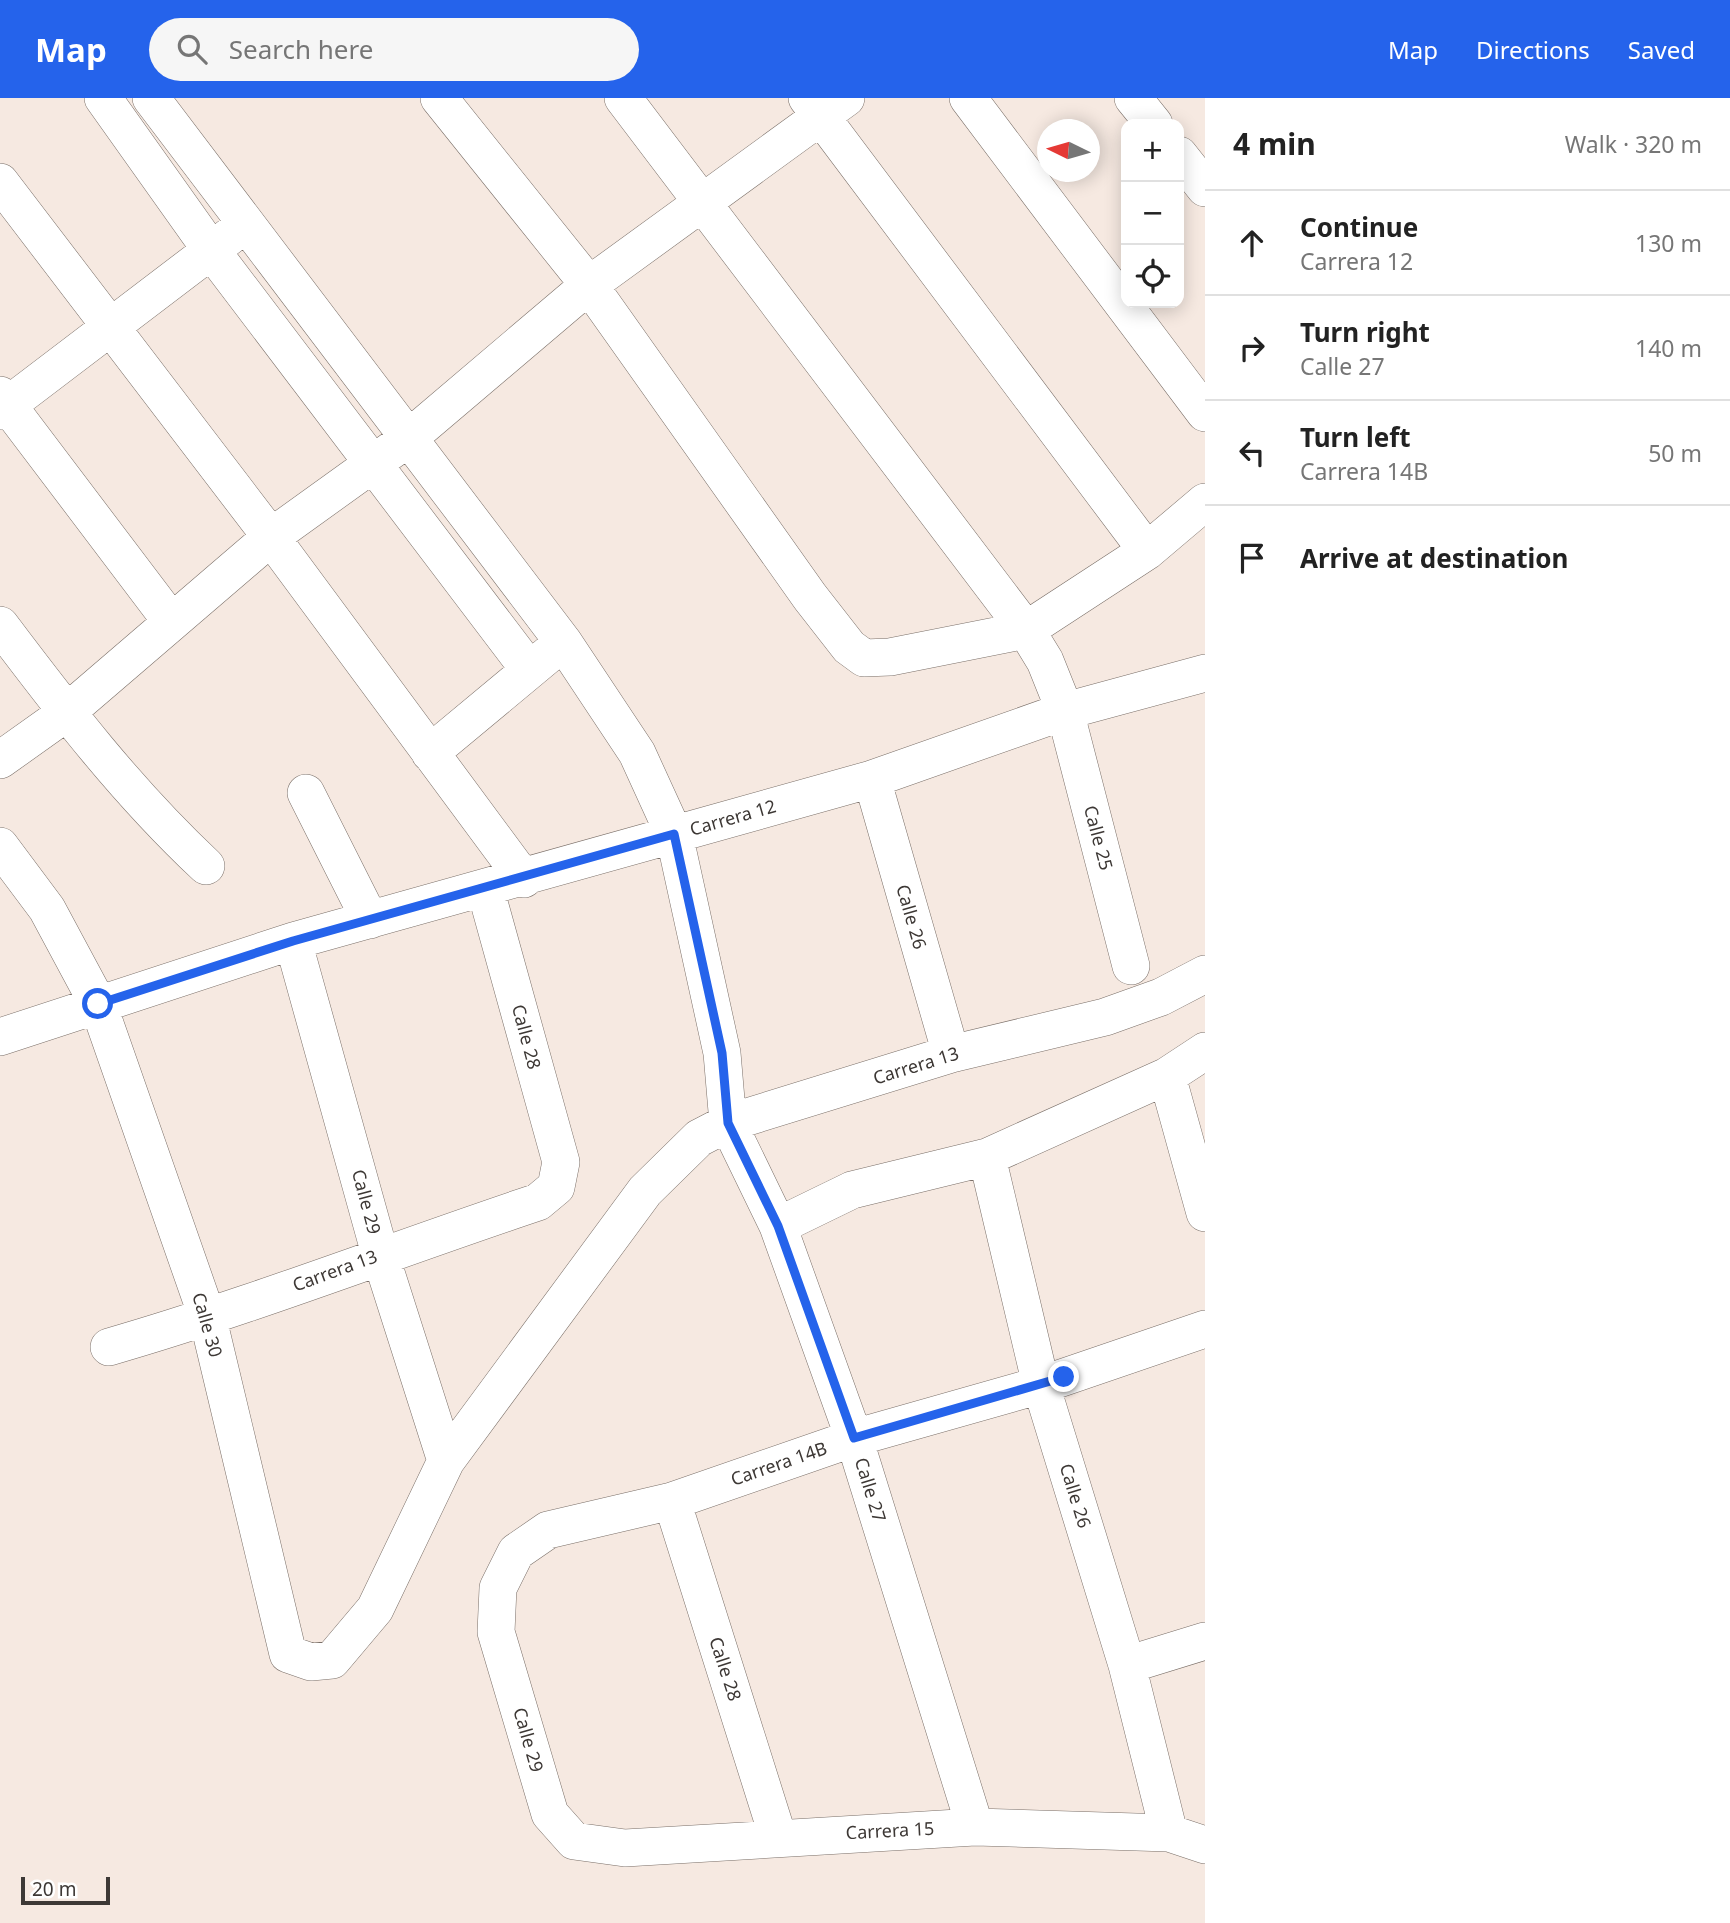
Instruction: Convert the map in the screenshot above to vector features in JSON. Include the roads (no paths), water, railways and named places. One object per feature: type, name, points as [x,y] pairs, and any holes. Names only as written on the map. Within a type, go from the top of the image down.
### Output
[{"type":"street","points":[[103,98],[211,250],[528,668]]},
{"type":"street","name":"Calle 27","points":[[151,98],[564,643],[638,753],[674,834],[722,1053],[728,1123],[778,1226],[854,1438],[975,1827]]},
{"type":"street","points":[[439,98],[589,285],[849,647],[864,659],[890,657],[1026,630],[1147,551],[1205,502]]},
{"type":"street","name":"Calle 25","points":[[623,98],[1026,630],[1045,661],[1065,711],[1131,966]]},
{"type":"street","points":[[968,98],[1205,414]]},
{"type":"street","points":[[1133,98],[1150,119]]},
{"type":"street","points":[[0,760],[66,712],[271,537],[373,466],[589,285],[702,204],[825,104],[1147,551]]},
{"type":"street","points":[[1184,161],[1205,188]]},
{"type":"street","points":[[0,182],[271,537],[524,879]]},
{"type":"street","points":[[171,621],[3,404],[245,224]]},
{"type":"street","points":[[0,625],[66,712],[157,820],[206,866]]},
{"type":"street","points":[[430,753],[528,668],[564,643]]},
{"type":"street","name":"Carrera 12","points":[[0,1037],[293,941],[524,879],[872,779],[1065,711],[1205,673]]},
{"type":"street","name":"Calle 26","points":[[872,779],[951,1054]]},
{"type":"street","points":[[306,793],[370,920]]},
{"type":"street","name":"Calle 30","points":[[0,846],[47,909],[98,1004],[208,1319],[288,1654]]},
{"type":"street","name":"Calle 28","points":[[485,888],[561,1161],[556,1187]]},
{"type":"street","name":"Calle 29","points":[[293,941],[380,1254],[446,1461]]},
{"type":"street","name":"Carrera 13","points":[[288,1654],[311,1661],[332,1660],[375,1609],[446,1461],[645,1191],[699,1138],[728,1123],[951,1054],[1105,1017],[1161,997],[1205,974]]},
{"type":"street","points":[[778,1226],[852,1189],[987,1157],[1167,1076],[1205,1051]]},
{"type":"street","points":[[1167,1076],[1205,1213]]},
{"type":"street","name":"Calle 26","points":[[987,1157],[1041,1385],[1127,1665],[1169,1833]]},
{"type":"street","name":"Carrera 13","points":[[109,1347],[208,1319],[380,1254],[538,1202],[556,1187]]},
{"type":"street","name":"Carrera 14B","points":[[496,1632],[498,1588],[516,1552],[548,1531],[672,1501],[854,1438],[1041,1385],[1205,1329]]},
{"type":"street","name":"Calle 28","points":[[672,1501],[778,1836]]},
{"type":"street","name":"Calle 29","points":[[496,1632],[550,1814],[575,1841]]},
{"type":"street","points":[[1127,1665],[1205,1641]]},
{"type":"street","name":"Carrera 15","points":[[575,1841],[625,1848],[778,1836],[975,1827],[1169,1833],[1205,1845]]}]
